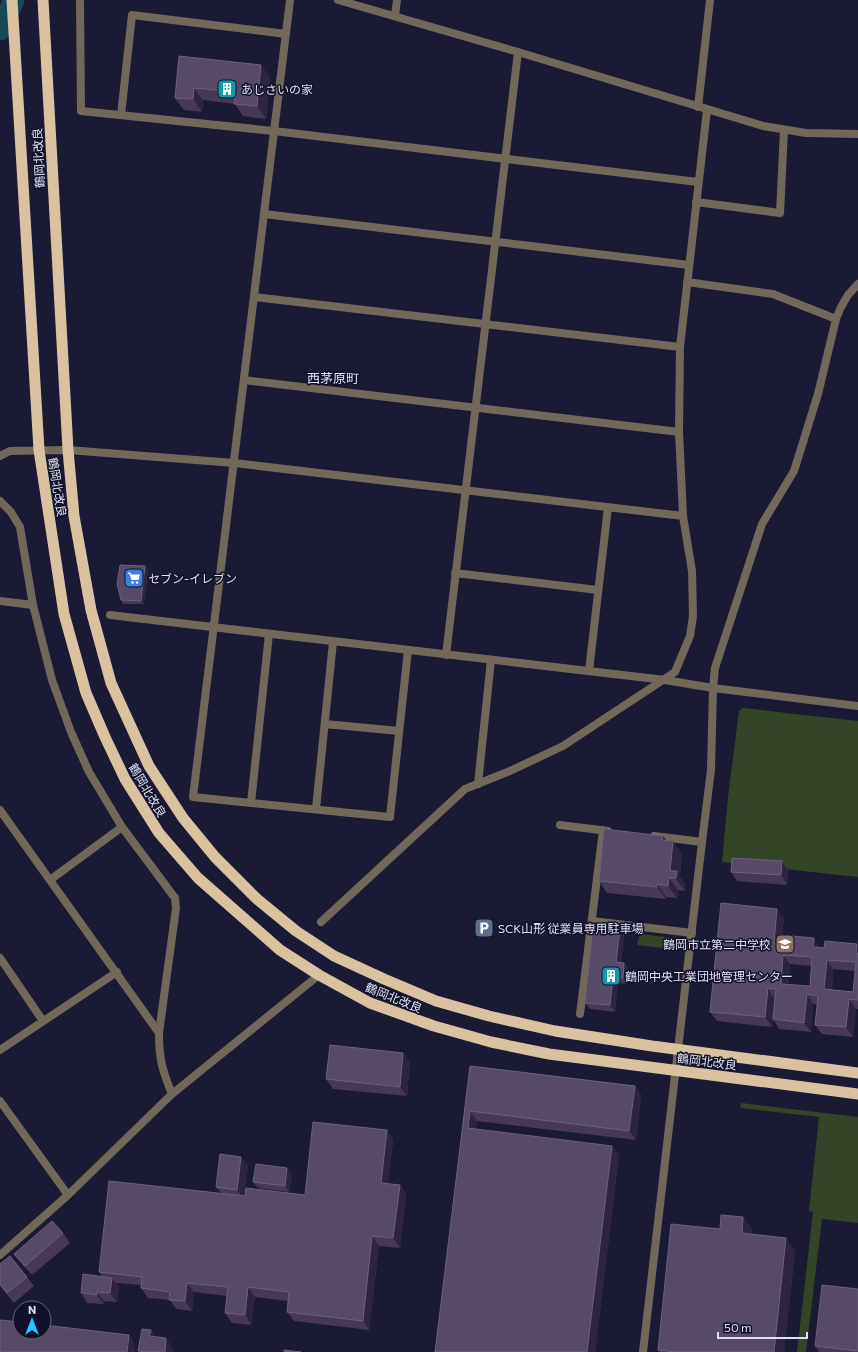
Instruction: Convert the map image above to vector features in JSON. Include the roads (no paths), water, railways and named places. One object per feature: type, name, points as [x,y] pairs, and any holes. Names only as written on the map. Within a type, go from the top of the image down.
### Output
[{"type":"highway","name":"鶴岡北改良","points":[[12,0],[40,450],[64,614],[86,693],[105,737],[125,779],[159,833],[198,878],[280,950],[319,976],[370,1004],[434,1026],[491,1042],[549,1054],[858,1094]]},
{"type":"highway","name":"鶴岡北改良","points":[[43,0],[68,450],[74,516],[91,610],[111,683],[149,766],[183,818],[215,857],[257,899],[296,931],[334,956],[436,1001],[555,1032],[858,1072]]},
{"type":"street","points":[[80,0],[81,111],[274,131],[505,160],[698,182]]},
{"type":"street","points":[[290,0],[215,628],[193,797],[390,817],[408,650]]},
{"type":"street","points":[[338,0],[518,52],[763,126],[806,133],[858,134]]},
{"type":"street","points":[[395,16],[397,0]]},
{"type":"street","points":[[698,107],[710,0]]},
{"type":"street","points":[[121,115],[132,15],[286,34]]},
{"type":"street","points":[[446,655],[518,52]]},
{"type":"street","points":[[321,922],[465,789],[563,746],[675,672],[690,636],[693,616],[692,571],[683,516],[680,432],[680,347],[707,110]]},
{"type":"street","points":[[696,202],[780,213],[784,130]]},
{"type":"street","points":[[264,214],[689,265]]},
{"type":"street","points":[[687,282],[773,294],[836,319]]},
{"type":"street","points":[[643,1352],[711,770],[713,688],[715,668],[762,524],[794,471],[818,394],[836,319],[848,295],[858,284]]},
{"type":"street","points":[[254,297],[680,347]]},
{"type":"street","points":[[244,380],[680,432]]},
{"type":"street","points":[[0,456],[10,451],[68,450],[234,463],[683,516]]},
{"type":"street","points":[[0,502],[11,512],[20,527],[33,605],[52,680],[71,732],[89,772],[122,827],[175,898],[176,908],[159,1033],[159,1049],[163,1072],[172,1094]]},
{"type":"street","points":[[589,671],[608,507]]},
{"type":"street","points":[[456,573],[598,590]]},
{"type":"street","points":[[0,601],[33,605]]},
{"type":"street","points":[[110,615],[665,680],[713,688],[858,706]]},
{"type":"street","points":[[251,803],[269,634]]},
{"type":"street","points":[[316,810],[333,642]]},
{"type":"street","points":[[478,784],[491,660]]},
{"type":"street","points":[[325,724],[399,731]]},
{"type":"street","points":[[0,810],[117,972],[159,1033]]},
{"type":"street","points":[[560,825],[619,832]]},
{"type":"street","points":[[50,880],[122,827]]},
{"type":"street","points":[[580,1014],[603,830]]},
{"type":"street","points":[[649,835],[702,842]]},
{"type":"street","points":[[592,922],[692,933]]},
{"type":"street","points":[[0,958],[43,1021]]},
{"type":"street","points":[[0,1050],[117,972]]},
{"type":"street","points":[[0,1255],[68,1195],[172,1094],[319,976]]},
{"type":"street","points":[[0,1101],[68,1195]]},
{"type":"waterway","points":[[0,30],[14,0]]},
{"type":"place","name":"あじさいの家","points":[[227,89]]},
{"type":"place","name":"セブン-イレブン","points":[[134,578]]},
{"type":"place","name":"SCK山形 従業員専用駐車場","points":[[484,928]]},
{"type":"place","name":"鶴岡市立第二中学校","points":[[785,944]]},
{"type":"place","name":"鶴岡中央工業団地管理センター","points":[[611,976]]},
{"type":"district","name":"西茅原町","points":[[333,378]]}]
